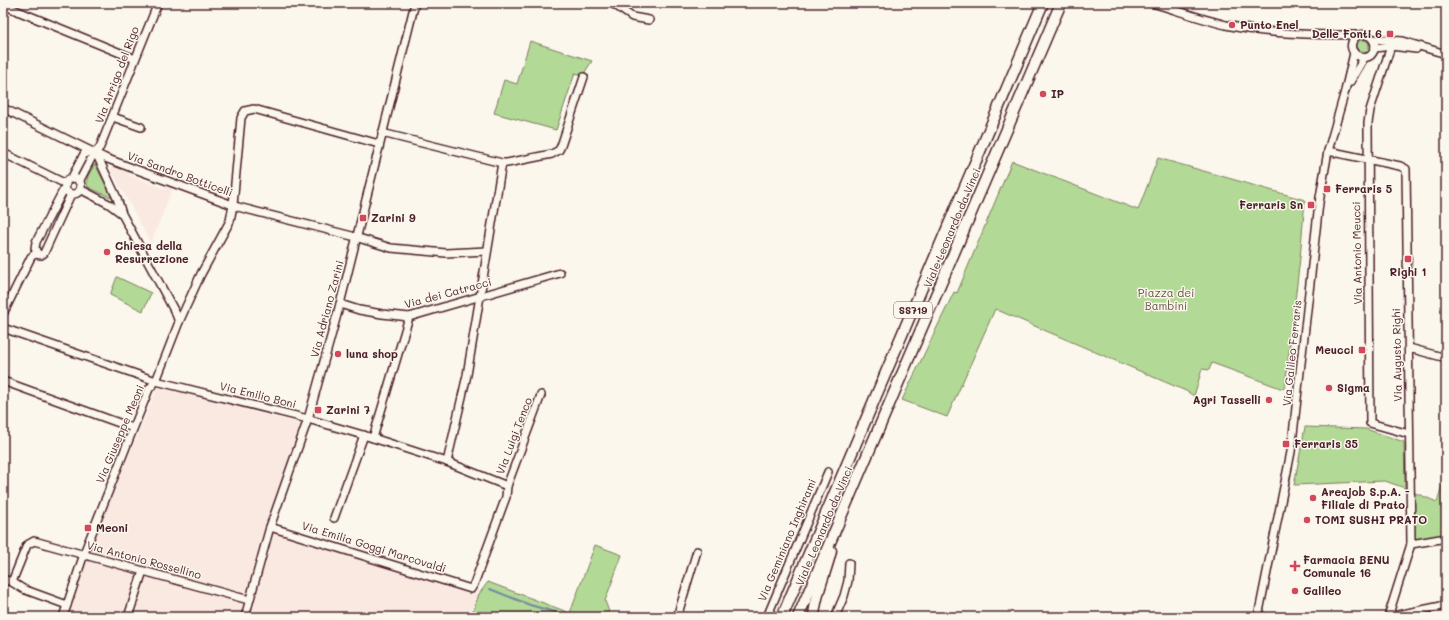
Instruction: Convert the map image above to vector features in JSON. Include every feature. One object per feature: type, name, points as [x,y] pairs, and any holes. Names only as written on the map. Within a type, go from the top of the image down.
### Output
[{"type":"highway","name":"Viale Leonardo da Vinci","points":[[782,617],[1043,3]]},
{"type":"highway","name":"Viale Leonardo da Vinci","points":[[798,617],[1061,3]]},
{"type":"highway","points":[[814,617],[814,607],[828,566],[836,528]]},
{"type":"street","name":"Via Arrigo del Rigo","points":[[93,152],[100,147],[158,3]]},
{"type":"street","name":"Via Adriano Zarini","points":[[245,617],[270,527],[308,419],[340,304],[415,3]]},
{"type":"street","points":[[612,3],[632,17],[649,20]]},
{"type":"street","points":[[1152,3],[1232,26],[1254,30],[1358,36]]},
{"type":"street","points":[[3,5],[135,59]]},
{"type":"street","points":[[1351,46],[1353,40],[1364,34],[1373,39],[1402,41],[1446,54]]},
{"type":"street","points":[[1336,35],[1351,46],[1354,53],[1364,58]]},
{"type":"street","points":[[1345,91],[1364,58],[1371,55],[1375,48],[1373,39]]},
{"type":"street","points":[[1375,48],[1391,46],[1432,50]]},
{"type":"street","name":"Via Antonio Meucci","points":[[1391,46],[1370,110],[1368,123],[1367,159],[1370,423],[1409,434]]},
{"type":"street","points":[[1345,91],[1354,53]]},
{"type":"street","points":[[382,133],[502,163],[552,154],[559,150],[584,77]]},
{"type":"street","name":"Via Galileo Ferraris","points":[[1258,617],[1291,452],[1319,203],[1328,151],[1345,91]]},
{"type":"street","name":"Via Sandro Botticelli","points":[[3,108],[93,152],[233,205],[391,248],[446,253],[487,251]]},
{"type":"street","name":"Via Giuseppe Meoni","points":[[63,617],[83,555],[149,389],[156,381],[179,322],[201,274],[230,221],[233,205],[241,118],[246,111],[254,109],[379,144]]},
{"type":"street","points":[[113,117],[141,127]]},
{"type":"street","name":"Via Augusto Righi","points":[[1328,151],[1400,166],[1406,170],[1411,544],[1388,617]]},
{"type":"street","points":[[38,253],[35,248],[36,242],[67,183],[84,154],[93,152]]},
{"type":"street","points":[[3,314],[31,257],[38,253],[41,255],[44,253],[71,194],[75,194],[80,186],[93,152]]},
{"type":"street","points":[[93,152],[117,198],[122,214],[179,322]]},
{"type":"street","points":[[3,153],[67,183],[76,179],[80,186],[122,214]]},
{"type":"street","points":[[446,462],[467,376],[502,163]]},
{"type":"street","points":[[67,183],[67,191],[71,194]]},
{"type":"street","name":"Via dei Catracci","points":[[340,304],[359,310],[382,314],[409,316],[560,273]]},
{"type":"street","points":[[373,438],[409,316]]},
{"type":"street","name":"Via Emilio Boni","points":[[3,328],[156,381],[308,419],[364,435],[446,462],[507,486]]},
{"type":"street","points":[[1408,348],[1446,358]]},
{"type":"street","points":[[3,381],[133,428]]},
{"type":"street","name":"Via Luigi Tenco","points":[[471,589],[506,497],[507,486],[541,395]]},
{"type":"street","points":[[334,518],[364,435]]},
{"type":"street","name":"Via Geminiano Inghirami","points":[[767,617],[828,472]]},
{"type":"street","name":"Via Emilia Goggi Marcovaldi","points":[[270,527],[471,589]]},
{"type":"street","points":[[1411,544],[1446,538]]},
{"type":"street","name":"Via Antonio Rossellino","points":[[12,582],[27,544],[34,541],[249,600]]},
{"type":"street","points":[[677,617],[697,551]]},
{"type":"street","points":[[835,617],[844,596],[848,581],[848,563]]},
{"type":"street","points":[[128,617],[143,571]]},
{"type":"street","points":[[3,579],[12,582],[23,589],[67,605]]},
{"type":"street","points":[[1388,617],[1446,605]]},
{"type":"shaded area","points":[[113,166],[130,172],[129,175],[165,189],[167,185],[173,187],[151,243],[111,170]]},
{"type":"shaded area","points":[[158,386],[310,426],[273,531],[479,594],[471,617],[448,617],[430,612],[428,617],[67,617],[86,559]]},
{"type":"green space","points":[[1363,40],[1367,42],[1369,46],[1367,50],[1363,52],[1359,50],[1357,46],[1359,42]]},
{"type":"green space","points":[[530,41],[592,61],[583,75],[575,73],[556,130],[494,113],[504,80],[517,84]]},
{"type":"green space","name":"Piazza dei Bambini","points":[[1158,158],[1305,200],[1285,387],[1283,389],[1212,363],[1209,370],[1202,369],[1194,396],[1186,391],[995,309],[947,417],[902,400],[954,292],[957,293],[1012,161],[1138,210]]},
{"type":"green space","points":[[95,164],[111,196],[110,197],[88,187],[87,178]]},
{"type":"green space","points":[[117,277],[151,293],[143,311],[110,295]]},
{"type":"green space","points":[[1305,427],[1366,429],[1404,442],[1405,488],[1385,481],[1294,485]]},
{"type":"green space","points":[[1446,472],[1446,534],[1415,541],[1413,492],[1437,502]]},
{"type":"green space","points":[[595,545],[622,555],[605,601],[611,617],[471,617],[479,594],[488,582],[570,613]]},
{"type":"waterway","points":[[490,589],[530,605],[572,617]]},
{"type":"place","name":"Punto Enel","points":[[1232,25]]},
{"type":"place","name":"Delle Fonti 6","points":[[1390,34]]},
{"type":"place","name":"IP","points":[[1043,94]]},
{"type":"place","name":"Ferraris 5","points":[[1327,189]]},
{"type":"place","name":"Ferraris Sn","points":[[1311,205]]},
{"type":"place","name":"Zarini 9","points":[[363,218]]},
{"type":"place","name":"Chiesa della Resurrezione","points":[[107,252]]},
{"type":"place","name":"Righi 1","points":[[1408,259]]},
{"type":"place","name":"Meucci","points":[[1362,350]]},
{"type":"place","name":"luna shop","points":[[338,354]]},
{"type":"place","name":"Sigma","points":[[1329,388]]},
{"type":"place","name":"Agri Tasselli","points":[[1269,400]]},
{"type":"place","name":"Zarini 7","points":[[318,410]]},
{"type":"place","name":"Ferraris 35","points":[[1286,444]]},
{"type":"place","name":"Areajob S.p.A. - Filiale di Prato","points":[[1313,498]]},
{"type":"place","name":"TOMI SUSHI PRATO","points":[[1307,520]]},
{"type":"place","name":"Meoni","points":[[88,528]]},
{"type":"place","name":"Farmacia BENU Comunale 16","points":[[1295,566]]},
{"type":"place","name":"Galileo","points":[[1295,591]]}]
